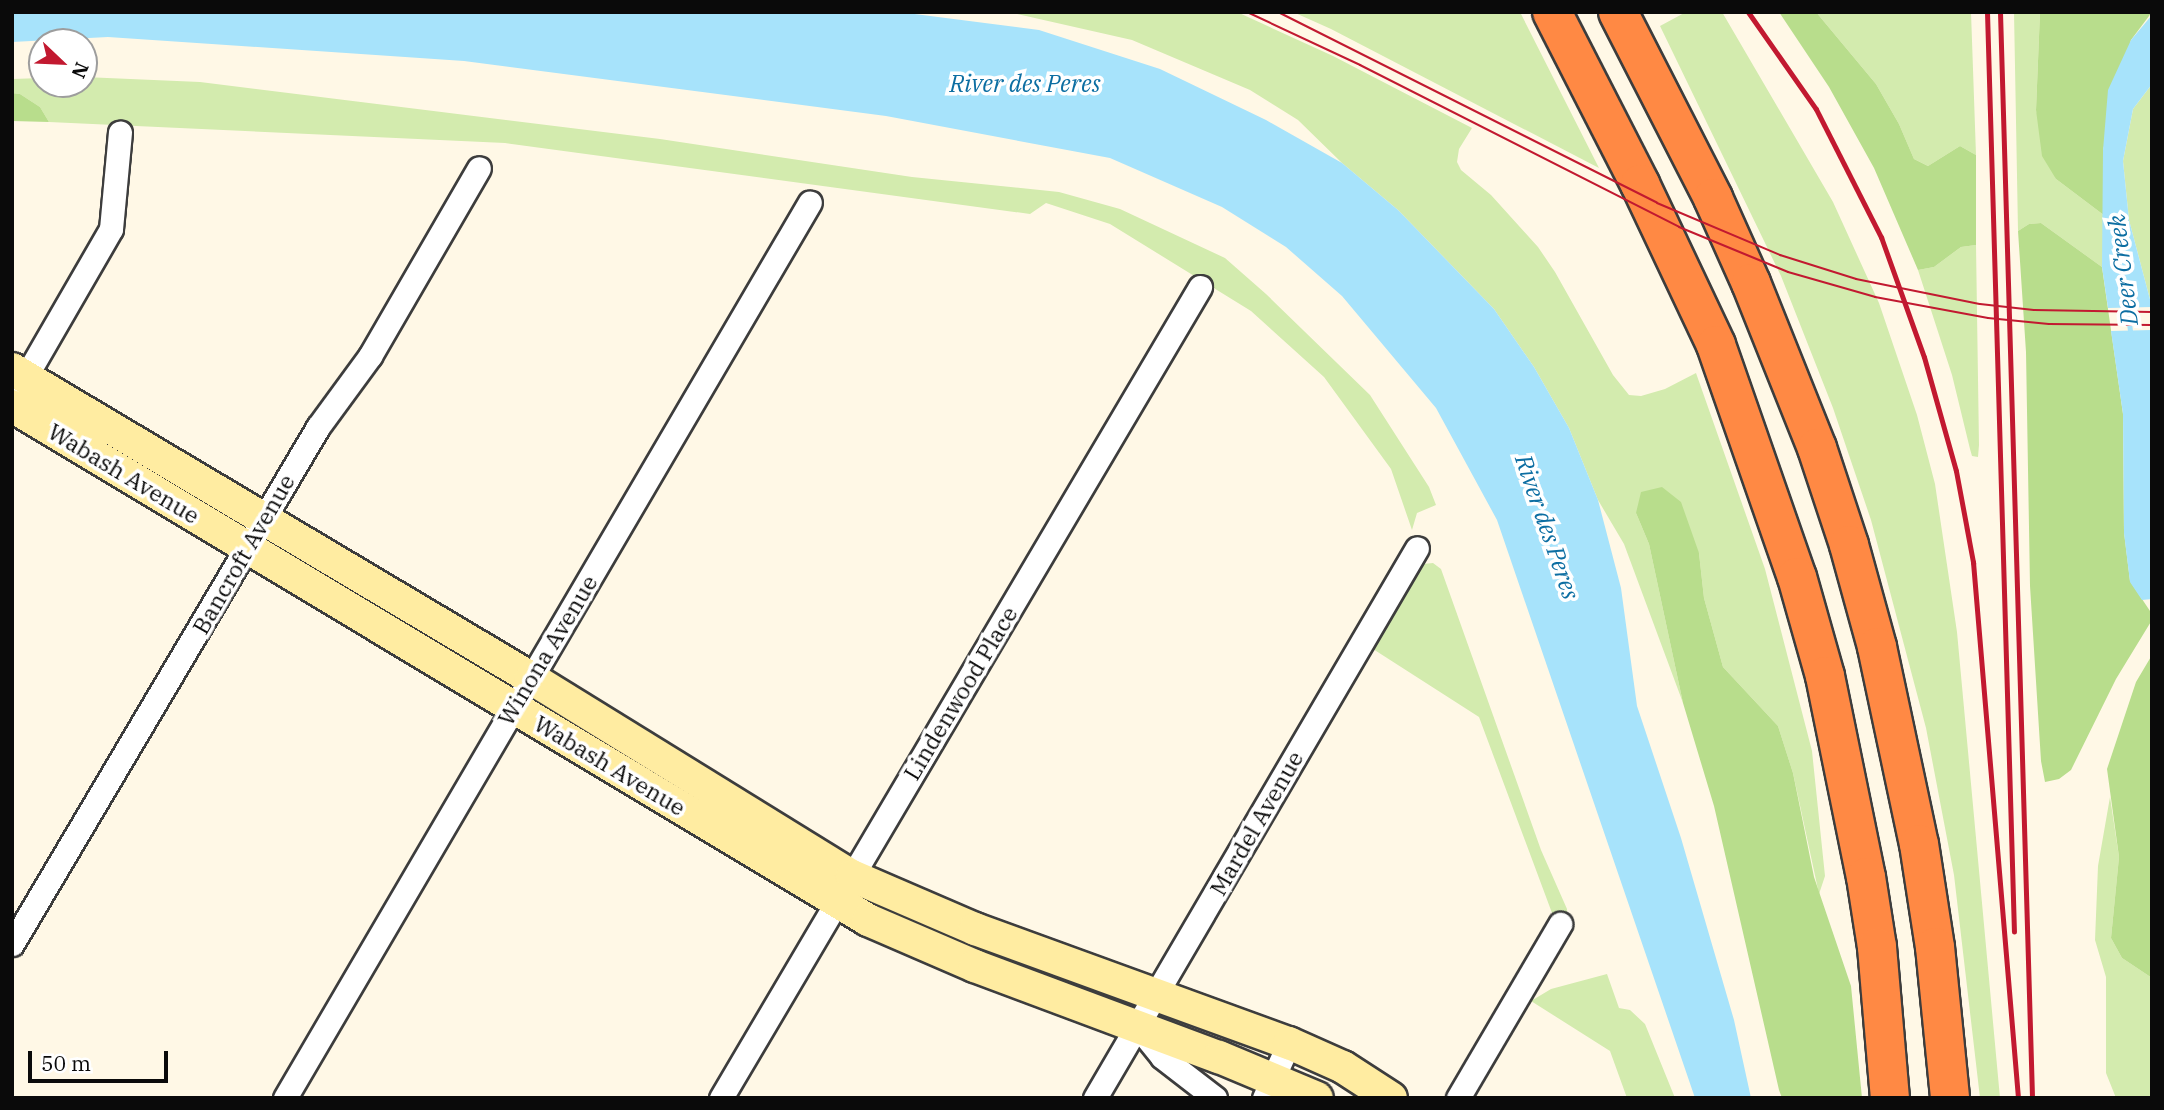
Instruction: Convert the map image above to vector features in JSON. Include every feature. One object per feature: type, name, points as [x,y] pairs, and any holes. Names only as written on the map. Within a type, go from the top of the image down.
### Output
[{"type":"highway","points":[[1552,12],[1634,173],[1716,345],[1764,475],[1797,577],[1825,676],[1850,790],[1877,947],[1891,1098]]},
{"type":"highway","points":[[1618,12],[1713,198],[1806,423],[1849,545],[1900,746],[1936,947],[1950,1098]]},
{"type":"main road","name":"Wabash Avenue","points":[[17,382],[264,518],[531,678],[844,888],[868,920],[975,967],[1137,1026],[1268,1088],[1317,1098]]},
{"type":"main road","name":"Wabash Avenue","points":[[12,406],[513,707],[844,888],[964,925],[1289,1044],[1343,1067],[1391,1098]]},
{"type":"street","points":[[17,382],[111,229],[120,132]]},
{"type":"street","name":"Bancroft Avenue","points":[[12,944],[318,427],[370,356],[479,167]]},
{"type":"street","name":"Winona Avenue","points":[[285,1098],[810,202]]},
{"type":"street","name":"Lindenwood Place","points":[[721,1098],[1200,288]]},
{"type":"street","name":"Mardel Avenue","points":[[1095,1098],[1417,548]]},
{"type":"street","points":[[1458,1098],[1560,924]]},
{"type":"street","points":[[1137,1026],[1162,1057],[1215,1098]]},
{"type":"street","points":[[1268,1088],[1289,1044]]},
{"type":"green space","points":[[1008,12],[1237,12],[1333,56],[1472,128],[1459,149],[1457,162],[1461,170],[1491,195],[1538,247],[1613,375],[1629,395],[1641,396],[1665,389],[1696,373],[1765,569],[1812,751],[1825,876],[1819,894],[1793,773],[1778,726],[1723,667],[1704,598],[1699,553],[1636,513],[1649,544],[1683,703],[1624,544],[1598,500],[1569,428],[1534,367],[1494,309],[1398,210],[1342,163],[1298,120],[1250,90],[1132,40]]},
{"type":"green space","points":[[1293,12],[1520,12],[1599,168],[1331,29]]},
{"type":"green space","points":[[1686,12],[1722,12],[1833,202],[1879,303],[1917,415],[1935,484],[1957,632],[2000,1098],[1980,1098],[1954,875],[1926,728],[1871,520],[1833,408],[1781,276],[1660,26]]},
{"type":"green space","points":[[1779,12],[1816,12],[1876,84],[1899,124],[1914,159],[1928,166],[1960,146],[1976,155],[1976,245],[1961,247],[1934,267],[1918,270],[1874,168],[1829,87]]},
{"type":"green space","points":[[1816,12],[1971,12],[1976,155],[1960,146],[1928,166],[1914,159],[1899,124],[1876,84]]},
{"type":"green space","points":[[2014,12],[2040,12],[2036,110],[2056,179],[2105,216],[2102,267],[2041,223],[2029,224],[2018,231]]},
{"type":"green space","points":[[2040,12],[2152,12],[2131,40],[2103,150],[2105,216],[2056,179],[2042,156],[2036,110]]},
{"type":"green space","points":[[28,78],[28,98],[98,98],[98,78],[200,82],[660,139],[912,177],[1059,192],[1120,209],[1225,258],[1266,294],[1370,395],[1429,487],[1436,505],[1417,513],[1412,530],[1391,469],[1324,377],[1251,311],[1110,224],[1046,203],[1030,214],[505,143],[49,122],[40,107],[20,94],[12,93],[12,79]]},
{"type":"green space","points":[[2152,84],[2152,307],[2129,220],[2123,161],[2133,109]]},
{"type":"green space","points":[[12,93],[20,94],[40,107],[49,122],[12,121]]},
{"type":"green space","points":[[2041,223],[2102,267],[2123,414],[2124,532],[2130,581],[2152,614],[2152,620],[2116,679],[2071,770],[2059,779],[2045,782],[2041,761],[2030,586],[2026,352],[2018,231],[2029,224]]},
{"type":"green space","points":[[1976,245],[1978,457],[1972,456],[1952,375],[1918,270],[1934,267],[1961,247]]},
{"type":"green space","points":[[1662,487],[1681,502],[1699,553],[1704,598],[1723,667],[1778,726],[1793,773],[1814,877],[1851,986],[1862,1098],[1782,1098],[1779,1090],[1714,806],[1683,703],[1649,544],[1636,513],[1641,492]]},
{"type":"green space","points":[[1433,563],[1441,569],[1541,850],[1567,909],[1568,924],[1552,913],[1479,717],[1373,649],[1423,564]]},
{"type":"green space","points":[[2152,655],[2152,978],[2122,958],[2111,938],[2119,857],[2107,769],[2136,682]]},
{"type":"green space","points":[[2110,797],[2119,857],[2111,938],[2122,958],[2152,978],[2152,1098],[2116,1098],[2106,1073],[2106,977],[2095,940],[2098,866]]},
{"type":"green space","points":[[1607,974],[1619,1008],[1630,1010],[1645,1024],[1675,1098],[1627,1098],[1610,1051],[1531,1001],[1551,989]]},
{"type":"water","name":"River des Peres","points":[[12,12],[899,12],[1039,30],[1160,69],[1266,120],[1342,163],[1398,210],[1494,309],[1534,367],[1569,428],[1598,500],[1621,588],[1637,706],[1681,838],[1734,1020],[1751,1098],[1695,1098],[1497,520],[1436,408],[1342,296],[1286,247],[1222,207],[1110,158],[886,116],[464,61],[98,38],[98,28],[28,28],[28,41],[12,42]]},
{"type":"water","points":[[2152,15],[2152,84],[2133,109],[2123,161],[2129,220],[2152,307],[2108,308],[2102,267],[2103,150],[2108,90],[2131,40]]},
{"type":"water","points":[[2152,330],[2152,599],[2142,600],[2130,582],[2124,533],[2123,414],[2111,331]]},
{"type":"waterway","name":"Deer Creek","points":[[2126,302],[2131,338]]},
{"type":"tram line","points":[[1247,12],[1360,65],[1679,227],[1788,272],[1875,297],[1988,318],[2049,324],[2152,325]]},
{"type":"tram line","points":[[1278,12],[1657,203],[1780,255],[1856,279],[1980,304],[2034,310],[2152,312]]},
{"type":"railway","points":[[1748,12],[1816,109],[1881,237],[1924,357],[1956,471],[1973,562],[2018,1098]]},
{"type":"railway","points":[[1987,12],[2014,932]]},
{"type":"railway","points":[[2000,12],[2032,1098]]}]
